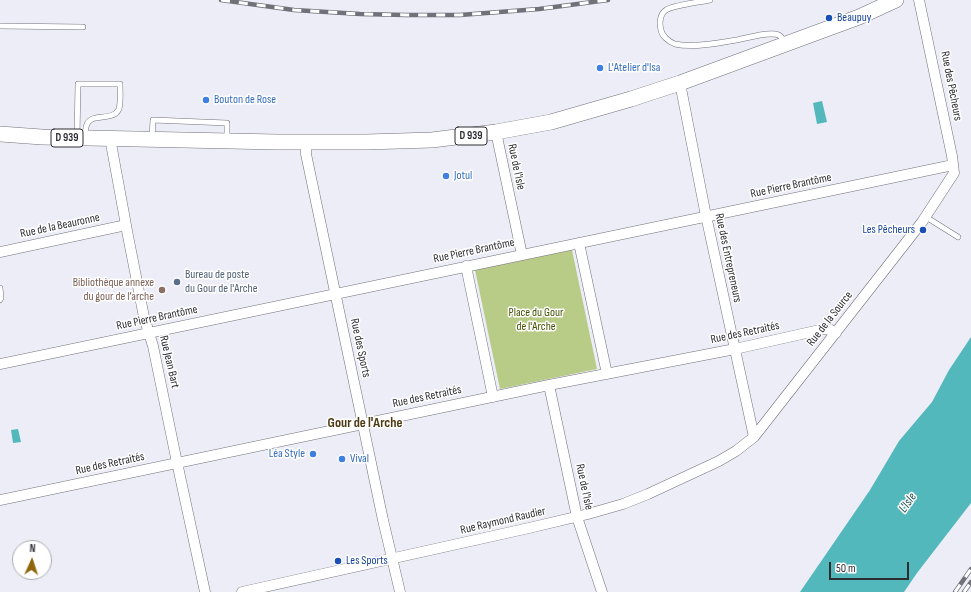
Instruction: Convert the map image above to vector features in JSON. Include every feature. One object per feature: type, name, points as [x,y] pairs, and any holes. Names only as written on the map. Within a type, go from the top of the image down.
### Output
[{"type":"main road","name":"D 939","points":[[0,134],[42,137],[306,143],[432,140],[496,132],[551,122],[680,83],[859,17],[896,0]]},
{"type":"street","name":"Rue des Pêcheurs","points":[[919,0],[929,42],[954,173],[926,217]]},
{"type":"street","name":"Rue des Entrepreneurs","points":[[680,83],[706,217],[754,437]]},
{"type":"street","name":"Rue de l'Isle","points":[[496,132],[522,255]]},
{"type":"street","name":"Rue Jean Bart","points":[[110,138],[126,229],[148,333],[153,346],[205,592]]},
{"type":"street","name":"Rue des Sports","points":[[306,143],[306,154],[335,294],[400,592]]},
{"type":"street","name":"Rue Pierre Brantôme","points":[[0,364],[953,165]]},
{"type":"street","name":"Rue de la Source","points":[[754,437],[926,217]]},
{"type":"street","name":"Rue de la Beauronne","points":[[0,252],[126,229]]},
{"type":"street","points":[[579,243],[607,374]]},
{"type":"street","points":[[466,266],[493,397]]},
{"type":"street","name":"Rue des Retraités","points":[[0,500],[824,329],[831,330],[836,333]]},
{"type":"street","name":"Rue de l'Isle","points":[[549,385],[577,517],[602,592]]},
{"type":"street","name":"Rue Raymond Raudier","points":[[242,592],[577,517],[623,504],[719,462],[754,437]]},
{"type":"lane","points":[[710,0],[671,7],[664,11],[661,16],[660,24],[661,31],[666,38],[674,44],[690,45],[774,34],[779,35],[784,44]]},
{"type":"lane","points":[[0,26],[83,27]]},
{"type":"lane","points":[[78,84],[120,84],[120,106],[118,111],[109,117],[91,120],[86,126],[81,138],[78,84]]},
{"type":"lane","points":[[926,217],[958,237]]},
{"type":"lane","points":[[0,288],[0,300]]},
{"type":"green space","name":"Place du Gour de l'Arche","points":[[572,250],[597,369],[500,389],[475,270]]},
{"type":"water","points":[[822,101],[827,122],[817,124],[813,103]]},
{"type":"water","name":"L'Isle","points":[[971,337],[971,503],[904,592],[800,592],[870,490],[899,441],[932,402],[949,370]]},
{"type":"water","points":[[18,429],[21,442],[13,443],[11,430]]},
{"type":"railway","points":[[221,0],[294,10],[406,15],[460,15],[539,9],[608,0]]},
{"type":"railway","points":[[955,592],[971,569]]},
{"type":"railway","points":[[964,592],[971,582]]},
{"type":"place","name":"Beaupuy","points":[[829,18]]},
{"type":"place","name":"L'Atelier d'Isa","points":[[600,68]]},
{"type":"place","name":"Bouton de Rose","points":[[206,100]]},
{"type":"place","name":"Jotul","points":[[446,176]]},
{"type":"place","name":"Les Pêcheurs","points":[[923,230]]},
{"type":"place","name":"Bureau de poste du Gour de l'Arche","points":[[177,282]]},
{"type":"place","name":"Bibliothèque annexe du gour de l’arche","points":[[162,290]]},
{"type":"place","name":"Léa Style","points":[[313,454]]},
{"type":"place","name":"Vival","points":[[342,459]]},
{"type":"place","name":"Les Sports","points":[[338,561]]},
{"type":"district","name":"Gour de l'Arche","points":[[365,423]]}]
